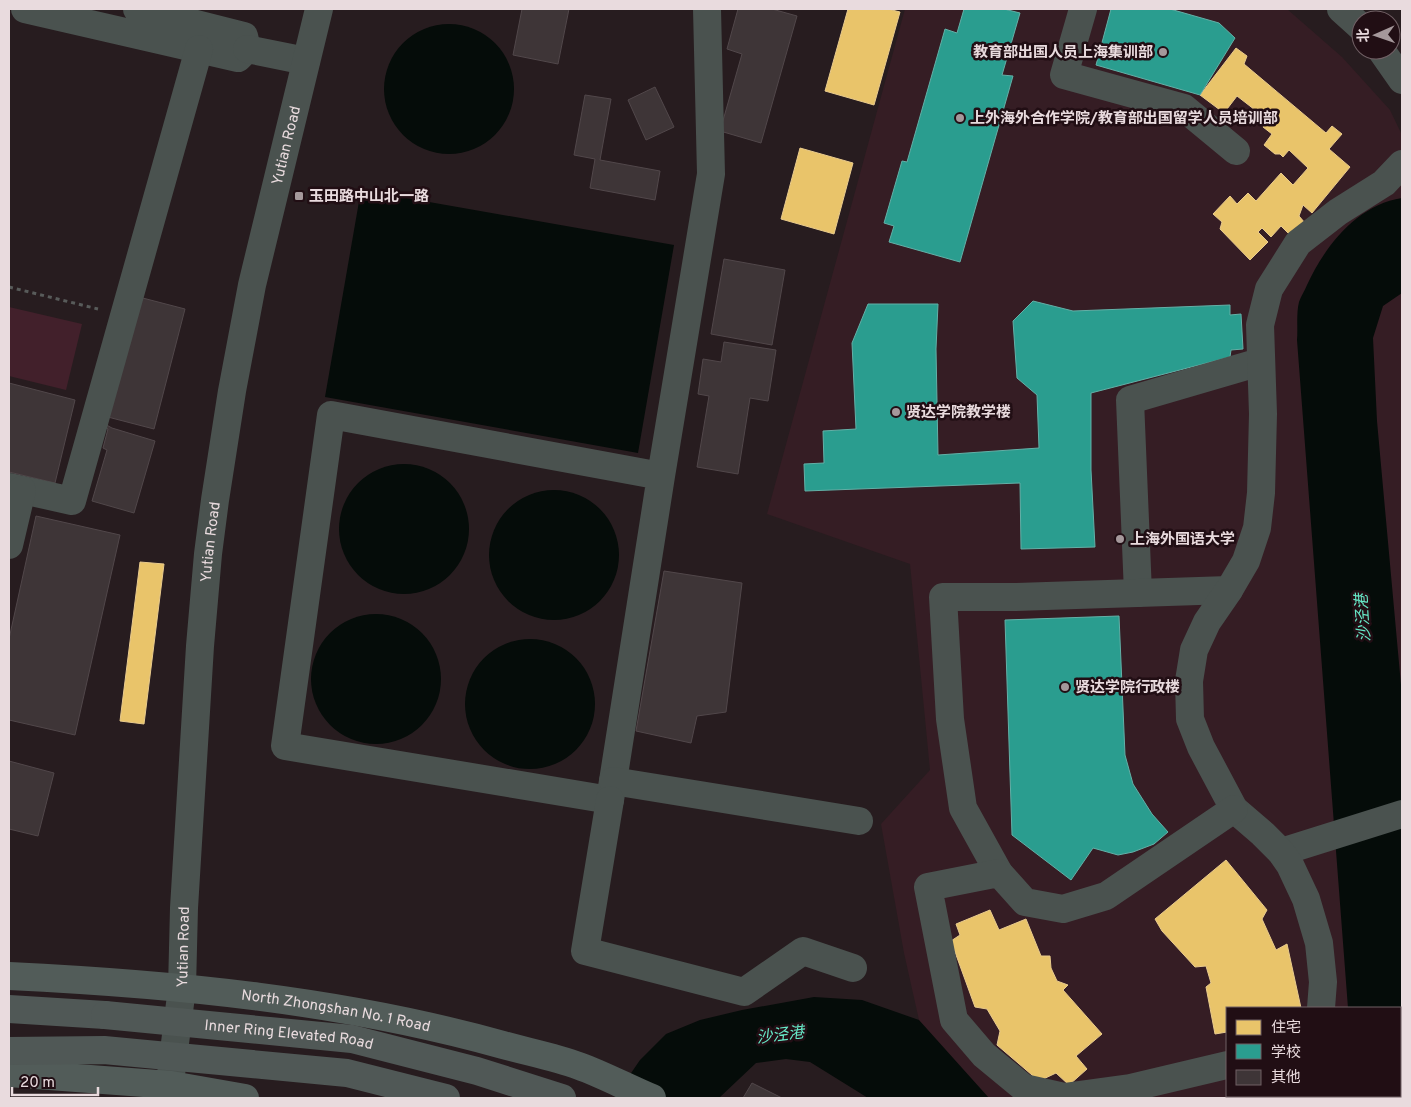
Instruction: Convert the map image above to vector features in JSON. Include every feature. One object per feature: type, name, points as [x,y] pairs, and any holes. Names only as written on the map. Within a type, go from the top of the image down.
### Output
[{"type":"highway","points":[[9,1009],[105,1015]]},
{"type":"highway","name":"Inner Ring Elevated Road","points":[[9,1013],[105,1015],[352,1039],[477,1071],[562,1098]]},
{"type":"highway","name":"Inner Ring Elevated Road","points":[[9,1051],[104,1050],[347,1073],[446,1098]]},
{"type":"main road","name":"North Zhongshan No. 1 Road","points":[[9,976],[182,988],[348,1010],[445,1029],[579,1066],[652,1098]]},
{"type":"main road","points":[[9,1073],[170,1092],[245,1098]]},
{"type":"street","points":[[25,9],[238,58],[247,49]]},
{"type":"street","points":[[137,9],[244,36],[247,49]]},
{"type":"street","name":"Yutian Road","points":[[170,1092],[182,988],[184,908],[198,674],[208,554],[215,500],[232,391],[249,303],[319,9]]},
{"type":"street","points":[[707,9],[711,174],[660,476],[612,791],[585,951],[744,992],[803,951],[853,968]]},
{"type":"street","points":[[1082,9],[1064,75],[1184,108],[1236,151]]},
{"type":"street","points":[[1341,9],[1351,18]]},
{"type":"street","points":[[9,546],[15,489],[72,501],[199,49]]},
{"type":"street","points":[[247,49],[306,61]]},
{"type":"street","points":[[1388,60],[1402,80]]},
{"type":"street","points":[[1321,1007],[1323,982],[1319,943],[1306,899],[1281,852],[1234,809],[1201,747],[1190,719],[1189,681],[1194,650],[1207,622],[1230,590],[1246,562],[1257,528],[1261,493],[1263,414],[1260,325],[1269,289],[1298,242],[1338,212],[1384,183],[1402,164]]},
{"type":"street","points":[[1138,593],[1130,400],[1260,362]]},
{"type":"street","points":[[660,476],[331,415],[284,746],[612,791],[859,821]]},
{"type":"street","points":[[1230,590],[1015,597],[943,597],[950,719],[963,808],[999,873],[1025,902],[1064,909],[1106,896],[1234,809]]},
{"type":"street","points":[[1281,852],[1402,814]]},
{"type":"street","points":[[999,873],[928,887],[954,1020],[984,1055],[1004,1072],[1024,1088],[1064,1097],[1130,1088],[1226,1065]]},
{"type":"path","points":[[9,287],[124,315]]},
{"type":"shaded area","name":"上海外国语大学","points":[[905,9],[1287,9],[1342,57],[1390,110],[1402,135],[1402,1098],[875,1098],[919,1020],[904,953],[881,824],[930,770],[910,564],[767,514]]},
{"type":"shaded area","points":[[9,307],[82,324],[66,390],[9,376]]},
{"type":"water","points":[[449,24],[462,25],[474,29],[495,43],[509,64],[513,76],[513,102],[509,114],[495,135],[474,149],[462,153],[449,154],[436,153],[424,149],[403,135],[389,114],[385,102],[384,89],[385,76],[389,64],[403,43],[424,29],[436,25]]},
{"type":"water","points":[[361,190],[674,245],[638,453],[325,397]]},
{"type":"water","name":"沙泾港","points":[[1402,198],[1402,293],[1383,306],[1373,338],[1377,421],[1402,696],[1402,1098],[1244,1098],[1401,1097],[1401,1007],[1348,1007],[1297,340],[1299,302],[1314,270],[1323,256],[1333,242],[1357,218],[1386,202]]},
{"type":"water","points":[[404,464],[417,465],[429,469],[450,483],[464,504],[468,516],[468,542],[464,554],[450,575],[429,589],[417,593],[404,594],[391,593],[379,589],[358,575],[344,554],[340,542],[339,529],[340,516],[344,504],[358,483],[379,469],[391,465]]},
{"type":"water","points":[[554,490],[567,491],[579,495],[600,509],[614,530],[618,542],[618,568],[614,580],[600,601],[579,615],[567,619],[554,620],[541,619],[529,615],[508,601],[494,580],[490,568],[489,555],[490,542],[494,530],[508,509],[529,495],[541,491]]},
{"type":"water","points":[[376,614],[389,615],[401,619],[422,633],[436,654],[440,666],[440,692],[436,704],[422,725],[401,739],[389,743],[376,744],[363,743],[351,739],[330,725],[316,704],[312,692],[311,679],[312,666],[316,654],[330,633],[351,619],[363,615]]},
{"type":"water","points":[[530,639],[543,640],[555,644],[576,658],[590,679],[594,691],[594,717],[590,729],[576,750],[555,764],[543,768],[530,769],[517,768],[505,764],[484,750],[470,729],[466,717],[465,704],[466,691],[470,679],[484,658],[505,644],[517,640]]},
{"type":"water","name":"沙泾港","points":[[814,997],[862,1000],[919,1020],[989,1098],[868,1098],[810,1062],[786,1059],[756,1063],[719,1098],[614,1098],[640,1060],[666,1034],[700,1020]]},
{"type":"building: 住宅","points":[[848,9],[888,9],[900,12],[874,105],[825,91]]},
{"type":"building: 住宅","points":[[1236,48],[1247,56],[1244,64],[1326,133],[1332,126],[1342,134],[1329,149],[1350,167],[1312,213],[1303,205],[1299,216],[1305,223],[1292,237],[1281,226],[1271,237],[1262,228],[1258,232],[1268,242],[1250,260],[1220,229],[1222,222],[1213,214],[1230,196],[1237,204],[1248,193],[1256,201],[1281,173],[1293,185],[1308,168],[1289,150],[1283,157],[1280,154],[1275,154],[1264,145],[1272,134],[1263,127],[1268,120],[1237,96],[1224,113],[1200,95]]},
{"type":"building: 住宅","points":[[800,148],[853,163],[834,234],[781,219]]},
{"type":"building: 住宅","points":[[140,562],[164,564],[144,724],[120,721]]},
{"type":"building: 住宅","points":[[1226,860],[1267,910],[1262,919],[1276,950],[1287,944],[1301,1007],[1226,1007],[1226,1032],[1215,1034],[1206,987],[1211,983],[1206,966],[1195,967],[1162,931],[1155,919]]},
{"type":"building: 住宅","points":[[990,910],[999,930],[1026,919],[1041,956],[1050,956],[1051,968],[1057,981],[1068,985],[1063,990],[1102,1034],[1076,1056],[1087,1069],[1069,1085],[1056,1073],[1039,1081],[997,1045],[1000,1031],[987,1009],[975,1007],[951,941],[960,935],[956,924]]},
{"type":"building: 学校","name":"上外海外合作学院/教育部出国留学人员培训部","points":[[964,9],[1004,9],[1020,13],[1002,75],[1013,76],[960,262],[889,242],[894,226],[884,223],[902,161],[907,162],[945,29],[957,33]]},
{"type":"building: 学校","name":"教育部出国人员上海集训部","points":[[1111,9],[1170,9],[1219,23],[1235,38],[1200,95],[1096,65]]},
{"type":"building: 学校","name":"贤达学院教学楼","points":[[1033,301],[1073,311],[1230,305],[1230,315],[1241,314],[1243,349],[1231,350],[1230,357],[1091,393],[1091,470],[1095,547],[1021,549],[1020,483],[805,491],[804,464],[824,463],[823,431],[856,429],[852,343],[868,304],[938,304],[936,349],[938,455],[1039,448],[1037,395],[1017,378],[1013,321]]},
{"type":"building: 学校","name":"贤达学院行政楼","points":[[1119,616],[1125,755],[1133,784],[1152,814],[1168,832],[1154,844],[1133,852],[1118,855],[1093,848],[1071,880],[1012,835],[1005,620]]},
{"type":"building: 其他","points":[[522,9],[569,9],[558,64],[513,55]]},
{"type":"building: 其他","points":[[738,9],[772,9],[797,16],[761,143],[720,131],[742,54],[727,49]]},
{"type":"building: 其他","points":[[655,87],[674,127],[646,140],[628,100]]},
{"type":"building: 其他","points":[[585,95],[611,99],[600,160],[660,171],[655,200],[590,188],[595,159],[574,155]]},
{"type":"building: 其他","points":[[724,259],[785,270],[772,345],[711,334]]},
{"type":"building: 其他","points":[[135,296],[185,309],[154,429],[104,416]]},
{"type":"building: 其他","points":[[724,342],[776,350],[768,401],[750,398],[738,474],[697,467],[709,396],[698,394],[703,359],[721,362]]},
{"type":"building: 其他","points":[[9,383],[75,400],[55,483],[9,472]]},
{"type":"building: 其他","points":[[103,423],[112,428],[155,441],[134,513],[92,501],[107,450],[103,448],[108,429],[101,425]]},
{"type":"building: 其他","points":[[36,516],[120,535],[75,735],[9,720],[9,639]]},
{"type":"building: 其他","points":[[664,571],[742,583],[726,712],[697,716],[691,743],[636,731]]},
{"type":"building: 其他","points":[[9,761],[54,773],[38,836],[9,829]]},
{"type":"building: 其他","points":[[752,1083],[782,1098],[743,1098]]},
{"type":"place","name":"教育部出国人员上海集训部","points":[[1163,52]]},
{"type":"place","name":"上外海外合作学院/教育部出国留学人员培训部","points":[[960,118]]},
{"type":"place","name":"玉田路中山北一路","points":[[299,196]]},
{"type":"place","name":"贤达学院教学楼","points":[[896,412]]},
{"type":"place","name":"上海外国语大学","points":[[1120,539]]},
{"type":"place","name":"贤达学院行政楼","points":[[1065,687]]}]
